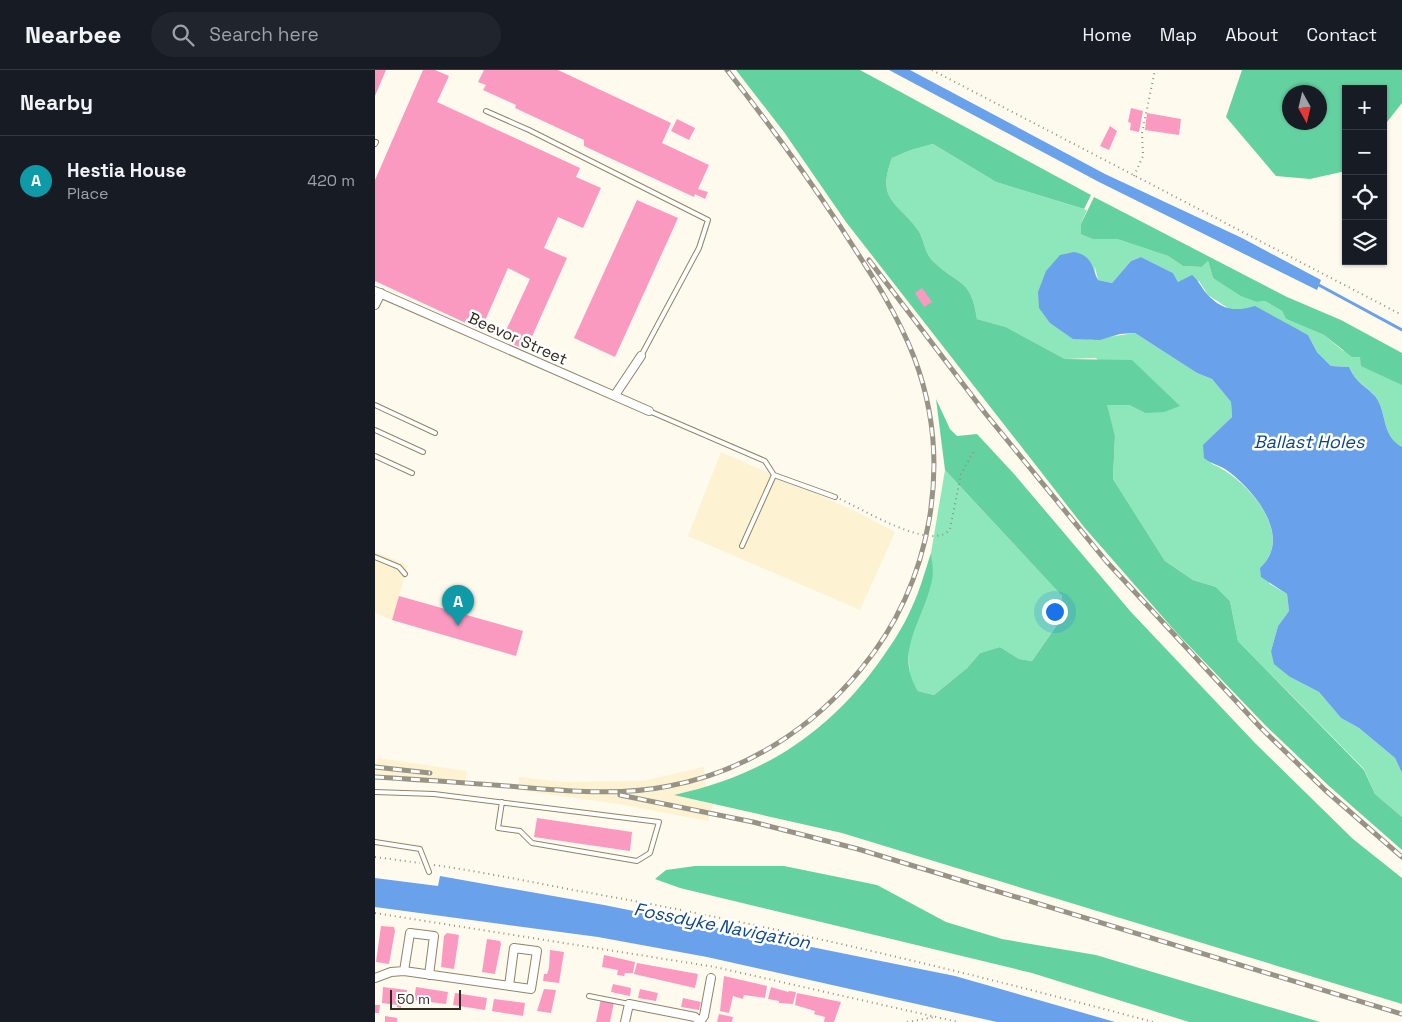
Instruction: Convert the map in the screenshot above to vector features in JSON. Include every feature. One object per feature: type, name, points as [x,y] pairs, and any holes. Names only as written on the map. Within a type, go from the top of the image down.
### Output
[{"type":"street","points":[[375,305],[378,292]]},
{"type":"street","name":"Beevor Street","points":[[378,292],[649,411]]},
{"type":"street","points":[[615,396],[641,356]]},
{"type":"street","points":[[404,971],[409,933],[434,936],[429,975]]},
{"type":"street","points":[[375,978],[391,972],[404,971],[429,975],[509,986],[531,989],[537,951],[514,948],[509,986]]},
{"type":"street","points":[[625,1022],[629,1004],[695,1017],[700,1022],[704,1016],[711,978]]},
{"type":"lane","points":[[486,111],[529,130],[708,220],[699,248],[641,356]]},
{"type":"lane","points":[[375,405],[435,433]]},
{"type":"lane","points":[[649,411],[765,461],[775,475],[835,497]]},
{"type":"lane","points":[[375,430],[423,452]]},
{"type":"lane","points":[[375,456],[412,473]]},
{"type":"lane","points":[[742,546],[775,475]]},
{"type":"lane","points":[[375,557],[399,564],[405,574]]},
{"type":"lane","points":[[384,568],[387,562]]},
{"type":"lane","points":[[375,792],[434,794],[502,802],[659,822],[650,853],[637,861],[532,843],[520,831],[498,828],[502,802]]},
{"type":"lane","points":[[375,842],[420,849],[429,872]]},
{"type":"lane","points":[[589,996],[629,1004]]},
{"type":"path","points":[[932,70],[1402,315]]},
{"type":"path","points":[[1134,176],[1143,156],[1143,133],[1155,70]]},
{"type":"path","points":[[835,497],[906,531],[940,536],[950,529],[961,474],[975,451]]},
{"type":"path","points":[[375,857],[426,864],[655,904],[845,943],[1009,983],[1153,1022]]},
{"type":"path","points":[[375,913],[699,964],[958,1022]]},
{"type":"path","points":[[907,1022],[935,1017]]},
{"type":"shaded area","points":[[721,452],[855,511],[895,532],[860,610],[688,536]]},
{"type":"shaded area","points":[[375,552],[408,565],[392,620],[375,613]]},
{"type":"shaded area","points":[[377,758],[467,771],[464,785],[375,779]]},
{"type":"shaded area","points":[[704,767],[706,788],[675,795],[713,804],[708,821],[619,804],[518,790],[519,777],[562,782],[643,781]]},
{"type":"green space","points":[[736,70],[860,70],[1091,195],[1084,209],[996,182],[933,144],[892,158],[886,183],[891,199],[918,230],[930,258],[967,289],[974,305],[977,319],[1006,327],[1065,359],[1132,360],[1180,406],[1164,412],[1145,413],[1129,405],[1107,405],[1115,436],[1113,479],[1165,561],[1193,580],[1216,587],[1230,601],[1238,641],[1364,770],[1375,794],[1402,817],[1402,850],[1329,786],[1266,726],[1175,631],[1084,527],[846,222],[784,132]]},
{"type":"green space","points":[[1242,70],[1402,70],[1402,103],[1387,122],[1387,85],[1342,85],[1342,172],[1310,179],[1276,176],[1226,117]]},
{"type":"green space","points":[[933,144],[996,182],[1087,210],[1081,224],[1093,239],[1117,239],[1168,256],[1183,266],[1202,267],[1208,261],[1213,278],[1257,302],[1265,301],[1282,311],[1286,319],[1324,335],[1342,350],[1360,357],[1402,385],[1402,447],[1390,436],[1382,409],[1375,396],[1358,380],[1349,367],[1331,366],[1317,352],[1308,335],[1281,322],[1231,310],[1208,295],[1199,281],[1178,282],[1173,273],[1141,257],[1131,261],[1112,283],[1098,280],[1095,267],[1089,340],[1135,333],[1197,373],[1212,379],[1231,402],[1232,417],[1204,445],[1212,464],[1239,481],[1262,508],[1270,524],[1273,539],[1270,554],[1260,568],[1270,584],[1287,594],[1289,611],[1278,626],[1271,651],[1290,677],[1319,692],[1341,718],[1359,728],[1395,758],[1402,773],[1402,817],[1375,794],[1364,769],[1238,641],[1230,601],[1216,587],[1193,580],[1165,561],[1113,479],[1115,436],[1106,405],[1129,405],[1145,413],[1096,358],[1065,359],[1006,327],[977,319],[971,296],[967,289],[930,258],[918,230],[891,199],[886,183],[892,158]]},
{"type":"green space","points":[[1094,197],[1287,297],[1341,320],[1402,353],[1402,385],[1361,366],[1360,357],[1352,357],[1324,335],[1286,319],[1282,311],[1265,301],[1257,302],[1241,296],[1213,278],[1208,261],[1202,267],[1183,266],[1168,256],[1117,239],[1093,239],[1081,234],[1081,224]]},
{"type":"green space","points":[[936,399],[950,429],[957,436],[977,434],[1015,475],[1131,612],[1255,743],[1353,839],[1402,878],[1402,1004],[842,833],[674,795],[735,777],[762,765],[812,733],[835,713],[877,665],[900,630],[915,601],[931,553],[932,580],[909,649],[911,677],[918,691],[934,695],[967,668],[980,653],[1000,647],[1019,659],[1032,661],[1057,625],[1062,596],[945,470]]},
{"type":"green space","points":[[945,470],[1062,596],[1057,625],[1032,661],[1019,659],[1000,647],[980,653],[967,668],[934,695],[918,691],[910,679],[908,647],[932,579],[931,553]]},
{"type":"green space","points":[[695,866],[784,866],[877,885],[946,922],[1002,939],[1096,955],[1320,1022],[1189,1022],[1032,973],[680,888],[655,879],[666,870]]},
{"type":"water","points":[[889,70],[910,70],[1105,174],[1242,238],[1321,280],[1317,290],[1099,182]]},
{"type":"water","name":"Ballast Holes","points":[[1074,252],[1088,259],[1098,280],[1112,283],[1131,261],[1141,257],[1173,273],[1178,282],[1192,275],[1212,299],[1223,306],[1241,309],[1255,306],[1308,335],[1317,352],[1331,366],[1349,367],[1358,380],[1375,396],[1382,409],[1390,436],[1402,447],[1402,773],[1395,758],[1359,728],[1341,718],[1319,692],[1290,677],[1274,664],[1271,651],[1278,626],[1289,611],[1287,594],[1261,577],[1260,568],[1269,556],[1273,542],[1271,528],[1266,514],[1247,488],[1225,469],[1204,458],[1203,445],[1232,417],[1231,402],[1212,379],[1197,373],[1135,333],[1120,334],[1100,340],[1073,339],[1050,323],[1039,308],[1038,292],[1046,271],[1060,255]]},
{"type":"water","points":[[440,876],[604,905],[955,976],[1115,1022],[997,1022],[707,957],[598,937],[375,907],[375,878],[438,886]]},
{"type":"building","points":[[375,70],[386,70],[375,96]]},
{"type":"building","points":[[423,70],[435,70],[449,76],[437,102],[580,168],[576,177],[601,188],[583,228],[558,217],[544,248],[567,258],[526,350],[502,339],[530,279],[508,268],[481,330],[375,281],[375,180]]},
{"type":"building","points":[[484,70],[558,70],[671,123],[662,143],[709,165],[698,189],[708,192],[705,199],[695,194],[694,197],[584,146],[584,140],[515,108],[516,105],[483,90],[486,85],[478,82]]},
{"type":"building","points":[[1131,108],[1143,111],[1139,132],[1130,130],[1131,123],[1128,122]]},
{"type":"building","points":[[1147,113],[1181,119],[1179,135],[1145,130]]},
{"type":"building","points":[[677,119],[695,128],[689,140],[671,131]]},
{"type":"building","points":[[1110,126],[1117,131],[1109,150],[1100,146]]},
{"type":"building","points":[[637,200],[678,218],[615,357],[574,338]]},
{"type":"building","points":[[922,288],[932,302],[924,307],[915,293]]},
{"type":"building","points":[[399,596],[523,631],[516,656],[392,620]]},
{"type":"building","points":[[537,818],[632,832],[630,851],[534,837]]},
{"type":"building","points":[[381,926],[394,927],[395,931],[389,964],[376,962]]},
{"type":"building","points":[[447,933],[459,935],[454,969],[441,967],[444,936]]},
{"type":"building","points":[[487,939],[500,941],[501,944],[495,974],[482,972]]},
{"type":"building","points":[[550,950],[564,952],[559,983],[543,981],[544,974],[547,974],[549,968]]},
{"type":"building","points":[[604,955],[635,962],[633,973],[625,973],[624,976],[617,975],[618,970],[602,967]]},
{"type":"building","points":[[637,963],[698,974],[695,988],[634,974]]},
{"type":"building","points":[[724,976],[767,986],[765,998],[744,995],[743,999],[733,996],[729,1013],[720,1011]]},
{"type":"building","points":[[613,984],[631,988],[630,996],[611,992]]},
{"type":"building","points":[[383,987],[407,990],[405,1003],[402,1002],[401,1008],[397,1007],[397,1005],[382,1003]]},
{"type":"building","points":[[416,987],[448,992],[446,1004],[414,1000]]},
{"type":"building","points":[[771,987],[788,992],[796,992],[793,1004],[779,1003],[779,1001],[768,999]]},
{"type":"building","points":[[544,989],[556,990],[551,1013],[537,1011]]},
{"type":"building","points":[[640,989],[658,993],[656,1001],[638,998]]},
{"type":"building","points":[[455,993],[487,998],[485,1010],[453,1005]]},
{"type":"building","points":[[797,993],[841,1002],[834,1022],[824,1022],[825,1017],[814,1014],[815,1011],[795,1005]]},
{"type":"building","points":[[683,998],[701,1002],[699,1010],[681,1007]]},
{"type":"building","points":[[494,999],[525,1003],[523,1016],[492,1011]]},
{"type":"building","points":[[601,999],[614,1002],[610,1022],[596,1022]]},
{"type":"building","points":[[375,1005],[380,1005],[379,1013],[375,1013]]},
{"type":"building","points":[[719,1014],[733,1017],[732,1022],[717,1022]]},
{"type":"building","points":[[385,1016],[397,1018],[397,1022],[385,1022]]},
{"type":"waterway","points":[[1317,284],[1402,330]]},
{"type":"railway","points":[[375,777],[557,790],[613,792],[669,786],[724,770],[775,744],[821,710],[861,669],[885,635],[905,599],[920,560],[929,520],[934,479],[933,438],[926,397],[914,357],[890,306],[840,226],[785,147],[727,70]]},
{"type":"railway","points":[[869,260],[985,413],[1106,561],[1261,728],[1325,790],[1402,857]]},
{"type":"railway","points":[[375,767],[430,773]]},
{"type":"railway","points":[[620,795],[753,822],[858,849],[1402,1014]]},
{"type":"place","name":"Hestia House","points":[[458,626]]},
{"type":"water label","name":"Fossdyke Navigation","points":[[722,926]]}]
